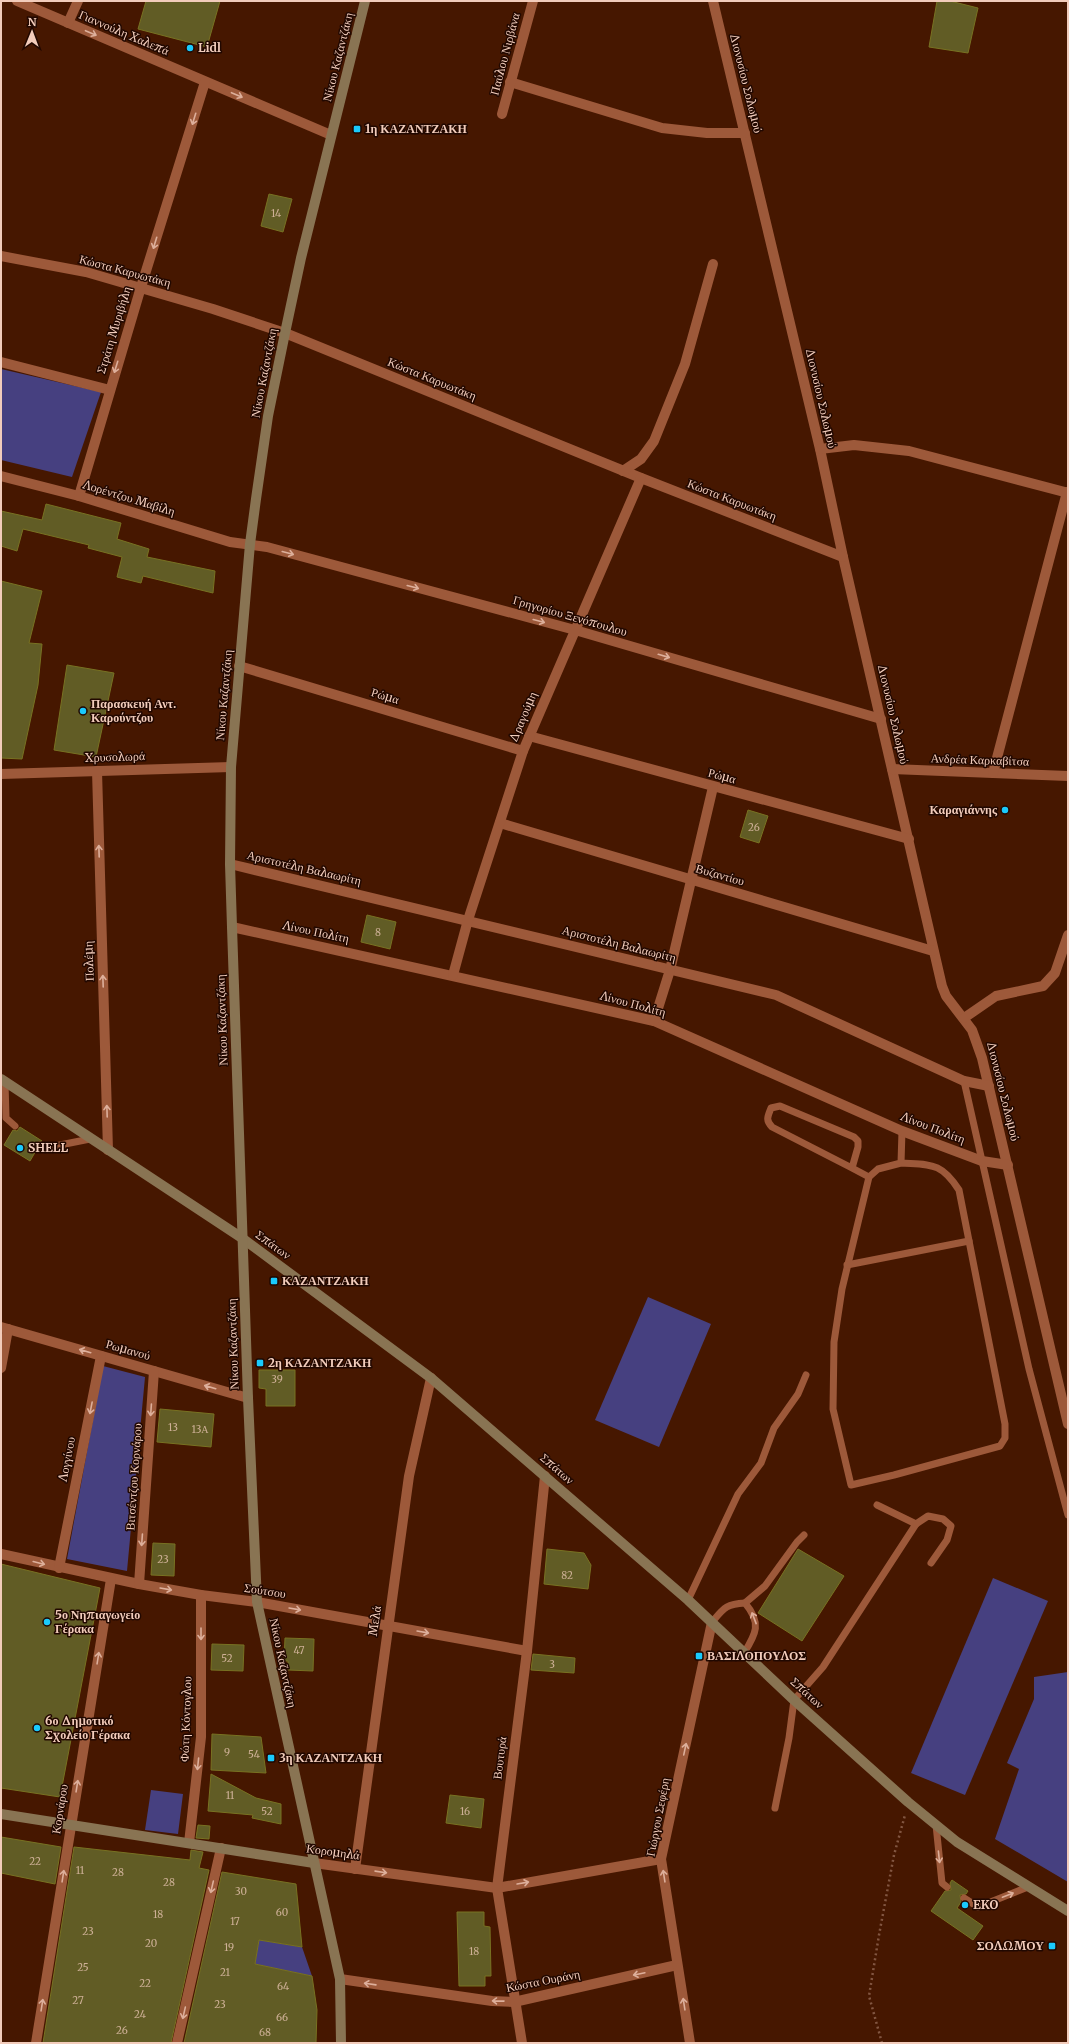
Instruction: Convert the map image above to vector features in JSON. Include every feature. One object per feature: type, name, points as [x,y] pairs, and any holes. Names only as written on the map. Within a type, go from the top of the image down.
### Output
[{"type":"street","name":"Γιαννούλη Χαλεπά","points":[[17,1],[331,135]]},
{"type":"street","points":[[68,23],[78,1]]},
{"type":"street","name":"Νίκου Καζαντζάκη","points":[[342,2043],[340,1979],[257,1602],[242,1238],[230,864],[231,767],[250,544],[268,416],[285,333],[331,135],[365,1]]},
{"type":"street","name":"Παύλου Νιρβάνα","points":[[502,114],[533,1]]},
{"type":"street","name":"Διονυσίου Σολωμού","points":[[713,1],[820,450],[880,719],[909,839],[933,951],[946,996],[964,1018],[977,1041],[1008,1165],[1068,1424]]},
{"type":"street","name":"Στράτη Μυριβήλη","points":[[79,496],[141,287],[205,82]]},
{"type":"street","points":[[510,82],[662,128],[707,133],[745,133]]},
{"type":"street","name":"Κώστα Καρυωτάκη","points":[[1,256],[86,272],[141,287],[285,333],[623,471],[843,557]]},
{"type":"street","points":[[623,471],[641,459],[654,441],[684,364],[713,264]]},
{"type":"street","points":[[1,362],[110,390]]},
{"type":"street","points":[[820,450],[854,445],[909,451],[1067,492],[993,773]]},
{"type":"street","name":"Λορέντζου Μαβίλη","points":[[1,476],[79,496],[230,542],[250,544]]},
{"type":"street","name":"Δραγούμη","points":[[453,975],[468,920],[523,751],[641,478]]},
{"type":"street","name":"Γρηγορίου Ξενόπουλου","points":[[250,544],[575,630],[880,719]]},
{"type":"street","name":"Ρώμα","points":[[239,666],[523,751]]},
{"type":"street","name":"Ρώμα","points":[[529,736],[909,839]]},
{"type":"street","name":"Χρυσολωρά","points":[[1,774],[231,767]]},
{"type":"street","name":"Ανδρέα Καρκαβίτσα","points":[[892,769],[1068,776]]},
{"type":"street","name":"Πολέμη","points":[[97,771],[108,1150]]},
{"type":"street","points":[[654,1021],[670,970],[713,787]]},
{"type":"street","name":"Βυζαντίου","points":[[500,823],[933,951]]},
{"type":"street","name":"Αριστοτέλη Βαλαωρίτη","points":[[230,864],[776,995],[964,1081],[989,1086]]},
{"type":"street","name":"Λίνου Πολίτη","points":[[232,928],[453,975],[654,1021],[902,1131],[982,1161],[1008,1165]]},
{"type":"street","points":[[964,1018],[996,996],[1043,986],[1055,973],[1068,935]]},
{"type":"street","name":"Σπάτων","points":[[3,1080],[90,1139],[242,1238],[431,1378],[688,1600],[794,1700],[908,1802],[958,1842],[1068,1911]]},
{"type":"street","points":[[1,1368],[4,1328]]},
{"type":"street","name":"Ρωμανού","points":[[4,1328],[248,1398]]},
{"type":"street","name":"Λογγίνου","points":[[59,1568],[101,1356]]},
{"type":"street","name":"Βιτσέντζου Κορνάρου","points":[[139,1584],[154,1371]]},
{"type":"street","name":"Μελά","points":[[355,1869],[387,1626],[409,1476],[431,1378]]},
{"type":"street","name":"Βουτυρά","points":[[522,2043],[514,2002],[497,1888],[527,1651],[545,1476]]},
{"type":"street","name":"Σούτσου","points":[[1,1554],[111,1579],[201,1595],[257,1602],[527,1651]]},
{"type":"street","name":"Κορνάρου","points":[[36,2043],[111,1579]]},
{"type":"street","name":"Φώτη Κόντογλου","points":[[189,1843],[201,1737],[201,1595]]},
{"type":"street","name":"Γιώργου Σεφέρη","points":[[690,2043],[661,1859],[712,1622]]},
{"type":"street","name":"Κορομηλά","points":[[1,1814],[314,1863],[497,1888],[661,1859]]},
{"type":"street","points":[[177,2043],[221,1848]]},
{"type":"street","name":"Κώστα Ουράνη","points":[[340,1979],[492,2001],[514,2002],[678,1966]]},
{"type":"lane","points":[[3,1080],[6,1118],[15,1126]]},
{"type":"lane","points":[[964,1081],[1029,1369],[1068,1514]]},
{"type":"lane","points":[[852,1168],[858,1147],[858,1141],[854,1137],[780,1106],[770,1108],[767,1118],[768,1123],[772,1127],[869,1177]]},
{"type":"lane","points":[[901,1163],[902,1131]]},
{"type":"lane","points":[[40,1145],[45,1148],[90,1139]]},
{"type":"lane","points":[[901,1163],[934,1165],[950,1175],[959,1190],[1005,1424],[1005,1438],[1000,1446],[894,1475],[851,1485],[833,1409],[834,1342],[847,1265],[869,1177],[878,1169],[901,1163]]},
{"type":"lane","points":[[847,1265],[969,1241]]},
{"type":"lane","points":[[688,1600],[738,1494],[761,1463],[774,1428],[798,1394],[806,1375]]},
{"type":"lane","points":[[877,1505],[916,1524]]},
{"type":"lane","points":[[775,1808],[789,1738],[794,1700],[824,1667],[916,1524],[928,1516],[943,1519],[951,1526],[947,1540],[931,1563]]},
{"type":"lane","points":[[712,1622],[726,1606],[732,1604],[745,1604],[765,1586],[797,1542],[804,1535]]},
{"type":"lane","points":[[744,1653],[753,1638],[757,1624],[751,1611],[745,1604]]},
{"type":"lane","points":[[936,1824],[942,1883],[948,1887]]},
{"type":"lane","points":[[964,1898],[978,1907],[1028,1887]]},
{"type":"path","points":[[882,2043],[869,1996],[894,1855],[908,1802]]},
{"type":"shaded area","points":[[1,369],[101,392],[72,477],[1,460]]},
{"type":"shaded area","points":[[648,1297],[711,1324],[659,1447],[595,1420]]},
{"type":"shaded area","points":[[103,1366],[145,1377],[127,1571],[67,1559]]},
{"type":"shaded area","points":[[993,1578],[1048,1601],[965,1795],[911,1773]]},
{"type":"shaded area","points":[[1068,1672],[1068,1882],[995,1839],[1019,1769],[1007,1763],[1034,1699],[1034,1677]]},
{"type":"shaded area","points":[[151,1790],[183,1794],[178,1834],[145,1830]]},
{"type":"shaded area","points":[[259,1940],[302,1947],[312,1976],[255,1964]]},
{"type":"building","points":[[146,1],[220,1],[207,47],[138,29]]},
{"type":"building","points":[[937,1],[950,1],[978,8],[968,53],[929,47]]},
{"type":"building","points":[[269,194],[292,199],[283,232],[261,226]]},
{"type":"building","points":[[46,504],[121,523],[117,539],[149,549],[147,557],[215,571],[213,593],[143,576],[141,583],[117,577],[122,557],[88,548],[89,545],[23,529],[17,551],[1,546],[1,511],[42,520]]},
{"type":"building","points":[[1,581],[42,591],[29,643],[42,644],[38,685],[22,759],[1,758]]},
{"type":"building","name":"Παρασκευή Αντ. Καρούντζου","points":[[67,665],[114,673],[96,757],[54,750]]},
{"type":"building","points":[[748,810],[768,816],[759,843],[740,837]]},
{"type":"building","points":[[367,915],[396,922],[390,949],[361,942]]},
{"type":"building","points":[[20,1127],[42,1141],[36,1142],[35,1145],[37,1149],[30,1161],[4,1145],[13,1130],[17,1131]]},
{"type":"building","points":[[259,1370],[295,1370],[295,1406],[266,1406],[266,1389],[259,1388]]},
{"type":"building","points":[[160,1409],[214,1414],[211,1447],[157,1442]]},
{"type":"building","points":[[153,1543],[175,1544],[174,1576],[151,1575]]},
{"type":"building","points":[[547,1549],[584,1553],[591,1565],[588,1589],[544,1584]]},
{"type":"building","points":[[798,1549],[844,1576],[802,1641],[758,1613]]},
{"type":"building","points":[[1,1564],[100,1588],[60,1797],[1,1788]]},
{"type":"building","points":[[285,1638],[314,1639],[313,1671],[288,1670],[288,1661],[284,1661]]},
{"type":"building","points":[[212,1644],[244,1645],[243,1671],[211,1670]]},
{"type":"building","points":[[533,1654],[575,1658],[574,1673],[531,1670]]},
{"type":"building","points":[[212,1734],[261,1737],[266,1773],[211,1770]]},
{"type":"building","points":[[211,1774],[256,1798],[281,1804],[281,1824],[252,1818],[253,1815],[208,1811]]},
{"type":"building","points":[[450,1795],[484,1799],[481,1828],[446,1823]]},
{"type":"building","points":[[198,1825],[210,1826],[209,1839],[196,1838]]},
{"type":"building","points":[[1,1837],[61,1847],[55,1884],[1,1873]]},
{"type":"building","points":[[74,1847],[190,1860],[191,1850],[203,1852],[199,1868],[209,1870],[171,2043],[43,2043]]},
{"type":"building","points":[[222,1872],[296,1884],[302,1947],[259,1940],[255,1964],[312,1976],[317,2010],[316,2043],[184,2043]]},
{"type":"building","points":[[952,1880],[968,1891],[966,1894],[960,1895],[961,1902],[957,1908],[983,1926],[973,1940],[931,1911],[945,1891],[951,1890],[950,1883]]},
{"type":"building","points":[[457,1912],[484,1912],[484,1926],[490,1927],[491,1976],[485,1976],[485,1986],[459,1986]]},
{"type":"place","name":"Lidl","points":[[190,48]]},
{"type":"place","name":"1η ΚΑΖΑΝΤΖΑΚΗ","points":[[357,129]]},
{"type":"place","name":"Παρασκευή Αντ. Καρούντζου","points":[[83,711]]},
{"type":"place","name":"Καραγιάννης","points":[[1005,810]]},
{"type":"place","name":"SHELL","points":[[20,1148]]},
{"type":"place","name":"ΚΑΖΑΝΤΖΑΚΗ","points":[[274,1281]]},
{"type":"place","name":"2η ΚΑΖΑΝΤΖΑΚΗ","points":[[260,1363]]},
{"type":"place","name":"5ο Νηπιαγωγείο Γέρακα","points":[[47,1622]]},
{"type":"place","name":"ΒΑΣΙΛΟΠΟΥΛΟΣ","points":[[699,1656]]},
{"type":"place","name":"6ο Δημοτικό Σχολείο Γέρακα","points":[[37,1728]]},
{"type":"place","name":"3η ΚΑΖΑΝΤΖΑΚΗ","points":[[271,1758]]},
{"type":"place","name":"EKO","points":[[965,1905]]},
{"type":"place","name":"ΣΟΛΩΜΟΥ","points":[[1052,1946]]}]
